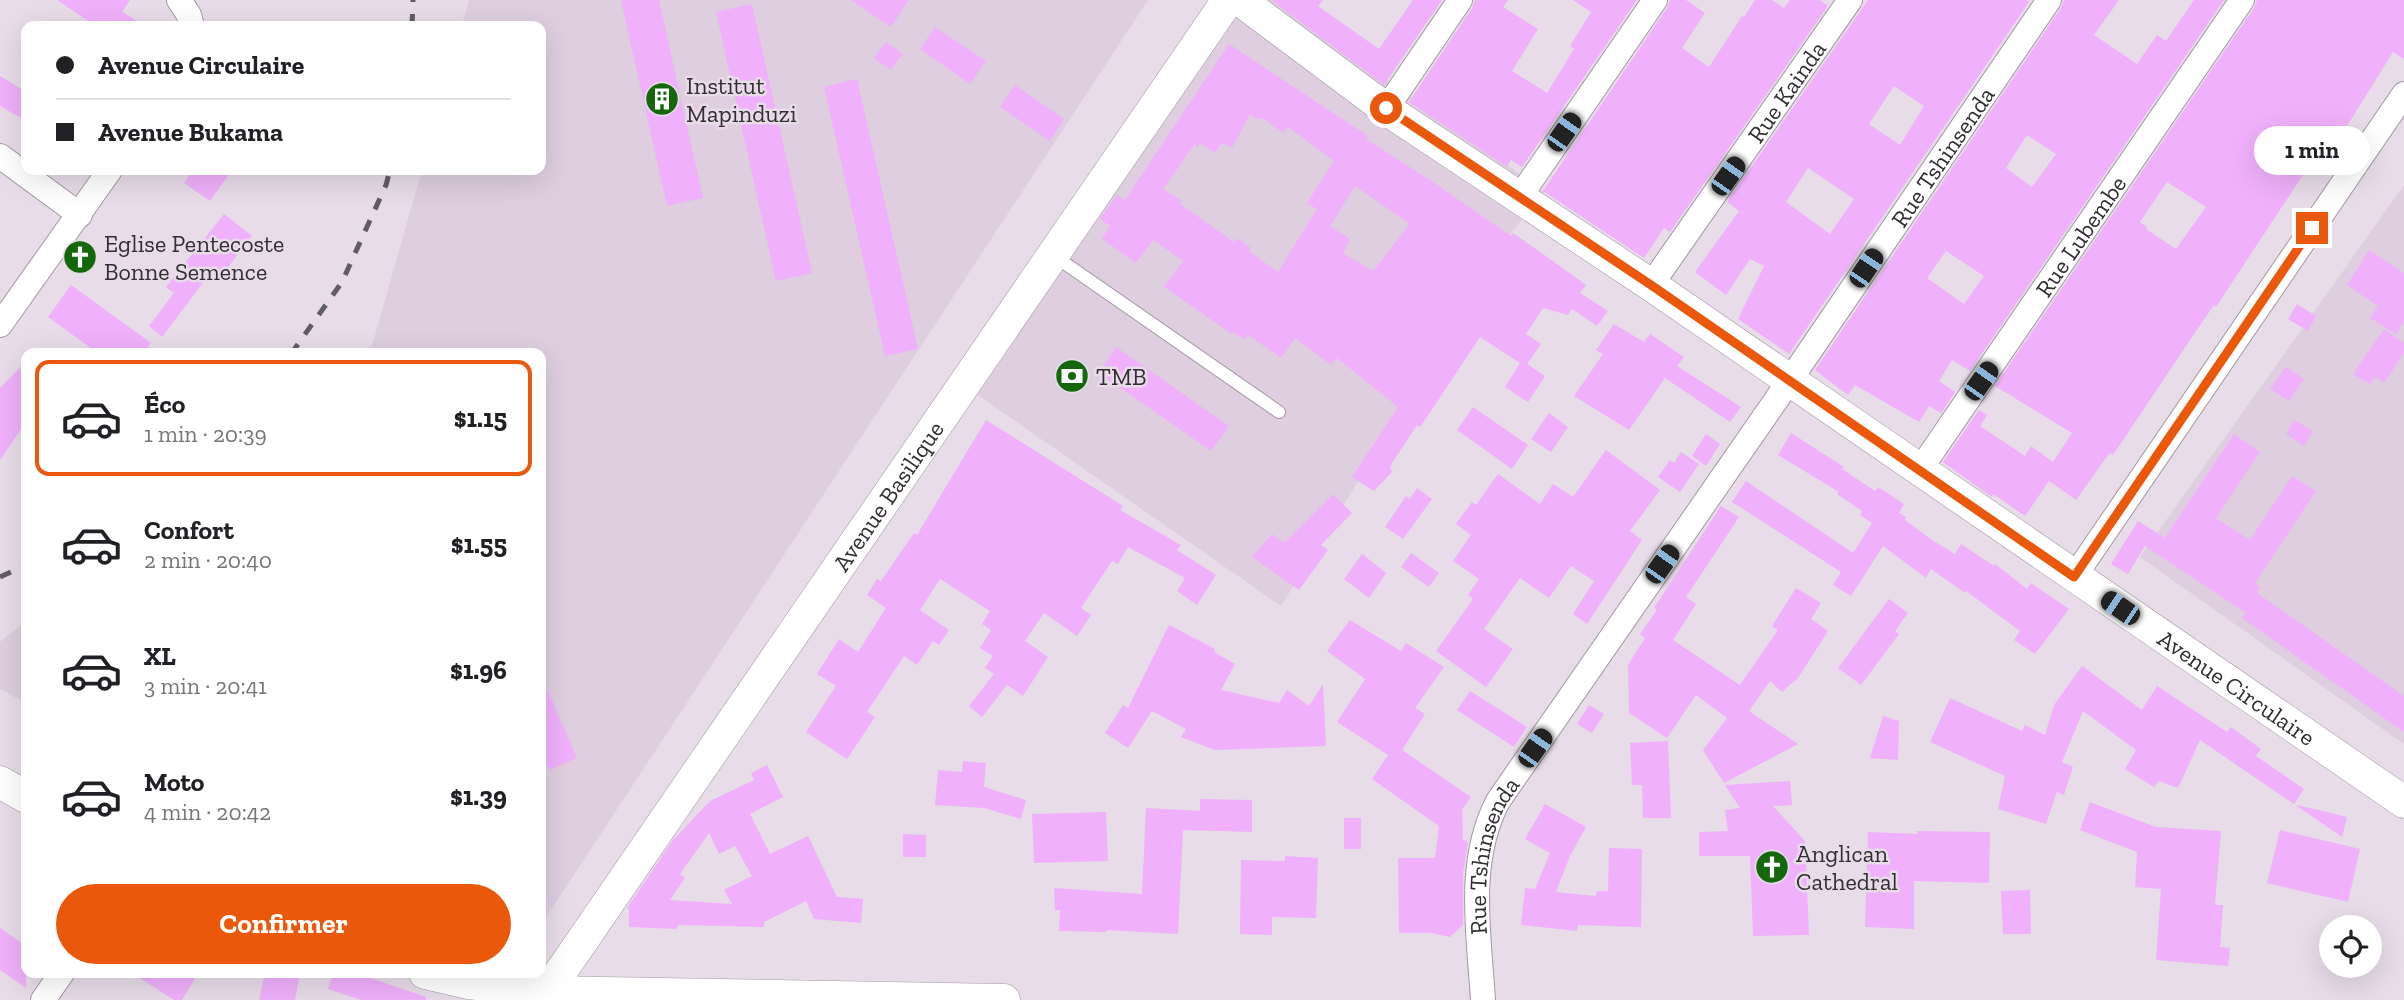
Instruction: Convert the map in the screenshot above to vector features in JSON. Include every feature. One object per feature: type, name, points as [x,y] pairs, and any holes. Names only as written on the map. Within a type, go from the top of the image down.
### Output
[{"type":"street","name":"Avenue Basilique","points":[[547,992],[1228,0]]},
{"type":"street","name":"Avenue Circulaire","points":[[1240,0],[1386,108],[1651,285],[2404,802]]},
{"type":"street","points":[[1386,108],[1460,0]]},
{"type":"street","points":[[1519,198],[1655,0]]},
{"type":"street","name":"Rue Kainda","points":[[1651,285],[1850,0]]},
{"type":"street","name":"Rue Tshinsenda","points":[[1483,1000],[1476,880],[1489,819],[1510,782],[1790,380],[2049,0]]},
{"type":"street","name":"Rue Lubembe","points":[[1919,471],[2242,0]]},
{"type":"street","points":[[2074,577],[2404,94]]},
{"type":"street","points":[[0,156],[21,172]]},
{"type":"street","points":[[25,175],[79,215]]},
{"type":"street","points":[[0,325],[107,175]]},
{"type":"street","points":[[0,782],[21,794]]},
{"type":"street","points":[[43,1000],[58,978]]},
{"type":"street","points":[[446,978],[547,992],[1004,1000]]},
{"type":"lane","points":[[1053,256],[1279,412]]},
{"type":"shaded area","points":[[469,0],[1148,0],[546,917],[546,348],[370,348],[421,175],[546,175],[546,21],[463,21]]},
{"type":"shaded area","points":[[1239,0],[1275,0],[1545,192],[1512,232],[1281,606],[975,393]]},
{"type":"shaded area","points":[[2404,185],[2404,744],[2140,557]]},
{"type":"shaded area","points":[[21,625],[21,700],[0,689],[0,642]]},
{"type":"building","points":[[57,0],[130,0],[122,12],[137,21],[88,21]]},
{"type":"building","name":"Institut Mapinduzi","points":[[621,0],[659,0],[703,198],[667,206]]},
{"type":"building","points":[[851,0],[909,0],[891,27]]},
{"type":"building","points":[[1271,0],[1323,0],[1318,6],[1379,49],[1413,0],[1442,0],[1384,85]]},
{"type":"building","points":[[1475,0],[1508,0],[1503,7],[1538,29],[1512,71],[1547,93],[1574,49],[1570,46],[1591,12],[1573,0],[1637,0],[1522,167],[1511,160],[1507,167],[1409,102]]},
{"type":"building","points":[[1670,0],[1686,0],[1705,13],[1682,48],[1709,67],[1755,0],[1772,0],[1784,8],[1790,0],[1820,0],[1828,6],[1670,232],[1664,228],[1644,258],[1543,191]]},
{"type":"building","points":[[1868,0],[2029,2],[1789,354],[1738,319],[1764,266],[1750,259],[1726,295],[1695,272],[1739,211],[1727,202]],"holes":[[[1894,86],[1924,106],[1900,145],[1869,124]],[[1808,168],[1854,199],[1830,234],[1786,202]]]},
{"type":"building","points":[[2064,0],[2119,0],[2094,35],[2137,64],[2157,35],[2166,41],[2194,0],[2224,0],[1970,371],[1952,360],[1939,381],[1955,392],[1941,413],[1929,406],[1919,422],[1855,385],[1848,395],[1815,370]],"holes":[[[2027,135],[2056,154],[2032,187],[2006,168]],[[1946,251],[1984,276],[1964,304],[1927,278]]]},
{"type":"building","points":[[2257,0],[2404,0],[2404,59],[2393,52],[2327,158],[2318,152],[2216,307],[2214,305],[2113,455],[2110,453],[2076,500],[2049,481],[2025,516],[1993,494],[1992,497],[1943,462],[1979,410],[1987,415],[1980,426],[2025,456],[2031,446],[2053,462],[2072,433],[1995,386]],"holes":[[[2167,182],[2206,207],[2176,249],[2140,222]]]},
{"type":"building","points":[[752,4],[812,273],[776,281],[716,12]]},
{"type":"building","points":[[935,27],[986,61],[970,84],[920,49]]},
{"type":"building","points":[[886,42],[903,54],[891,70],[874,58]]},
{"type":"building","points":[[1229,44],[1368,136],[1366,139],[1511,236],[1513,233],[1543,254],[1586,285],[1580,293],[1608,311],[1597,326],[1572,309],[1568,315],[1543,308],[1526,334],[1541,344],[1527,364],[1545,376],[1528,402],[1505,387],[1520,363],[1480,337],[1420,427],[1417,425],[1392,463],[1390,469],[1393,471],[1374,491],[1352,477],[1398,407],[1337,358],[1331,365],[1295,338],[1281,358],[1248,335],[1245,340],[1233,332],[1232,334],[1164,287],[1183,261],[1153,240],[1136,263],[1102,239],[1110,226],[1100,219],[1117,195],[1125,200]],"holes":[[[1250,114],[1258,120],[1261,117],[1283,133],[1288,127],[1334,161],[1307,203],[1317,209],[1278,272],[1249,251],[1251,248],[1237,238],[1234,242],[1163,189],[1195,144],[1198,147],[1200,143],[1215,153],[1222,143],[1232,148]],[[1355,186],[1410,224],[1373,271],[1343,253],[1350,239],[1330,226]]]},
{"type":"building","points":[[0,76],[21,89],[21,118],[0,106]]},
{"type":"building","points":[[857,79],[918,349],[885,356],[824,87]]},
{"type":"building","points":[[1015,85],[1064,119],[1050,141],[1000,107]]},
{"type":"building","points":[[190,175],[228,175],[210,201],[184,183]]},
{"type":"building","points":[[224,214],[252,236],[222,275],[214,268],[162,337],[149,326],[174,293],[166,287]]},
{"type":"building","points":[[2369,250],[2404,273],[2404,322],[2396,334],[2370,318],[2378,306],[2347,285]]},
{"type":"building","points":[[71,285],[151,343],[147,348],[91,348],[48,317]]},
{"type":"building","points":[[2297,304],[2316,316],[2308,331],[2288,319]]},
{"type":"building","points":[[1614,324],[1644,342],[1650,334],[1684,357],[1677,366],[1741,407],[1730,422],[1665,378],[1629,430],[1574,396],[1603,354],[1596,350]]},
{"type":"building","points":[[2384,329],[2404,343],[2404,353],[2384,383],[2375,377],[2370,384],[2353,374]]},
{"type":"building","points":[[1116,347],[1229,426],[1211,451],[1099,373]]},
{"type":"building","points":[[21,366],[21,429],[0,460],[0,388]]},
{"type":"building","points":[[2286,367],[2304,379],[2289,401],[2270,389]]},
{"type":"building","points":[[1473,407],[1528,445],[1512,469],[1457,430]]},
{"type":"building","points":[[1549,413],[1568,427],[1551,452],[1531,439]]},
{"type":"building","points":[[986,420],[1123,506],[1120,510],[1181,545],[1177,550],[1216,575],[1197,605],[1177,591],[1185,578],[1128,547],[1118,564],[1112,561],[1081,608],[1091,615],[1077,636],[1044,613],[1025,641],[1048,657],[1023,696],[1007,685],[982,717],[969,706],[994,674],[985,668],[993,656],[980,648],[991,630],[982,624],[990,611],[940,579],[920,610],[949,630],[939,645],[933,641],[917,665],[904,656],[867,712],[875,717],[847,759],[806,732],[836,686],[817,674],[839,639],[858,652],[886,608],[867,595],[877,579],[881,581],[914,533],[917,535]]},
{"type":"building","points":[[2294,420],[2313,431],[2304,446],[2286,434]]},
{"type":"building","points":[[1791,433],[1844,467],[1842,469],[1875,491],[1878,487],[1904,504],[1899,513],[1932,540],[1955,554],[1961,544],[1994,566],[1995,564],[2027,589],[2031,583],[2069,609],[2035,654],[2014,640],[2020,631],[1966,591],[1965,593],[1931,569],[1926,578],[1883,546],[1851,596],[1833,585],[1841,572],[1732,502],[1746,481],[1853,553],[1872,523],[1860,515],[1862,511],[1837,494],[1839,492],[1778,455]]},
{"type":"building","points":[[1706,434],[1720,444],[1706,466],[1692,456]]},
{"type":"building","points":[[2234,434],[2260,452],[2216,518],[2250,540],[2292,476],[2316,491],[2255,583],[2260,587],[2257,593],[2404,696],[2404,732],[2242,618],[2246,613],[2145,546],[2128,574],[2111,564],[2138,521],[2165,538]]},
{"type":"building","points":[[1606,450],[1660,490],[1630,531],[1642,540],[1587,624],[1573,614],[1594,581],[1571,566],[1549,598],[1520,578],[1484,629],[1513,649],[1486,687],[1436,651],[1473,599],[1468,595],[1479,579],[1453,561],[1471,535],[1456,524],[1472,502],[1476,505],[1498,474],[1540,504],[1553,484],[1573,497]]},
{"type":"building","points":[[1681,452],[1699,464],[1680,492],[1658,477],[1670,460],[1674,463]]},
{"type":"building","points":[[1417,488],[1432,499],[1403,539],[1385,527],[1406,496],[1410,499]]},
{"type":"building","points":[[1333,494],[1352,513],[1321,545],[1328,550],[1299,590],[1252,557],[1272,534],[1284,543]]},
{"type":"building","points":[[1721,506],[1739,517],[1686,597],[1696,604],[1673,640],[1740,685],[1778,630],[1772,626],[1796,588],[1821,603],[1811,619],[1828,631],[1796,681],[1782,692],[1770,681],[1749,711],[1798,744],[1724,783],[1703,750],[1727,718],[1696,695],[1667,738],[1629,713],[1628,665],[1645,638],[1640,634],[1657,610],[1654,608]]},
{"type":"building","points":[[1411,553],[1439,573],[1429,587],[1401,567]]},
{"type":"building","points":[[1362,554],[1386,573],[1369,598],[1344,579]]},
{"type":"building","points":[[1889,599],[1908,613],[1895,631],[1899,634],[1861,685],[1838,668]]},
{"type":"building","points":[[1350,620],[1401,651],[1406,643],[1444,667],[1415,708],[1425,714],[1402,750],[1471,797],[1462,810],[1463,840],[1468,841],[1463,873],[1463,925],[1450,937],[1431,933],[1399,933],[1398,858],[1435,858],[1439,826],[1372,779],[1388,755],[1337,722],[1365,679],[1327,651]]},
{"type":"building","points":[[1169,625],[1215,649],[1214,652],[1235,664],[1221,690],[1279,703],[1287,690],[1309,706],[1323,684],[1326,746],[1215,750],[1181,737],[1186,729],[1152,711],[1128,748],[1105,733],[1123,705],[1128,708]]},
{"type":"building","points":[[2082,666],[2142,710],[2157,686],[2227,732],[2231,727],[2261,749],[2256,756],[2304,789],[2294,804],[2200,740],[2178,788],[2159,781],[2154,787],[2125,769],[2136,750],[2083,711],[2062,762],[2073,767],[2064,795],[2057,792],[2046,824],[1998,809],[2005,776],[1930,742],[1950,698],[2022,731],[2025,725],[2045,735],[2054,705]]},
{"type":"building","points":[[546,687],[577,758],[549,770],[546,762]]},
{"type":"building","points":[[1470,691],[1527,727],[1514,747],[1457,710]]},
{"type":"building","points":[[1589,705],[1604,714],[1592,733],[1577,724]]},
{"type":"building","points":[[1883,716],[1899,721],[1898,760],[1870,758]]},
{"type":"building","points":[[1668,741],[1671,818],[1643,818],[1642,785],[1632,785],[1630,743]]},
{"type":"building","points":[[963,761],[986,763],[984,787],[1026,800],[1021,819],[984,808],[935,805],[938,770],[962,772]]},
{"type":"building","points":[[767,765],[783,797],[750,814],[770,854],[808,836],[837,897],[863,899],[861,923],[814,919],[806,901],[764,922],[764,927],[629,927],[627,908],[673,840],[710,801],[754,780],[751,773]],"holes":[[[709,833],[719,854],[735,846],[752,876],[724,890],[732,904],[670,900],[685,878],[680,874]]]},
{"type":"building","points":[[1790,781],[1792,805],[1773,806],[1805,841],[1809,935],[1753,936],[1750,856],[1699,856],[1699,832],[1728,831],[1725,810],[1740,808],[1725,785]]},
{"type":"building","points":[[1200,799],[1252,800],[1252,832],[1183,830],[1178,934],[1107,930],[1059,931],[1060,910],[1055,910],[1054,888],[1142,894],[1146,808],[1200,811]]},
{"type":"building","points":[[2090,802],[2156,827],[2221,831],[2215,905],[2223,905],[2220,947],[2230,948],[2228,966],[2156,960],[2161,889],[2135,887],[2137,852],[2080,830]]},
{"type":"building","points":[[1545,804],[1586,827],[1570,856],[1556,892],[1596,896],[1597,891],[1608,891],[1609,848],[1642,849],[1641,927],[1578,925],[1577,931],[1521,925],[1525,888],[1535,889],[1550,853],[1525,839]]},
{"type":"building","points":[[2297,806],[2347,817],[2342,837]]},
{"type":"building","points":[[1106,812],[1108,861],[1034,863],[1032,814]]},
{"type":"building","points":[[1344,818],[1361,818],[1361,849],[1344,849]]},
{"type":"building","points":[[2280,830],[2360,849],[2348,902],[2267,883]]},
{"type":"building","points":[[1917,831],[1990,832],[1989,883],[1914,881],[1914,929],[1865,927],[1868,832],[1917,834]]},
{"type":"building","points":[[903,834],[926,835],[926,857],[903,857]]},
{"type":"building","points":[[1285,856],[1318,858],[1316,918],[1272,917],[1272,935],[1240,934],[1241,860],[1285,861]]},
{"type":"building","points":[[2030,890],[2031,934],[2003,934],[2001,891]]},
{"type":"building","points":[[0,928],[21,943],[21,978],[26,978],[26,988],[0,970]]},
{"type":"building","points":[[140,978],[195,978],[182,1000],[174,1000]]},
{"type":"building","points":[[264,978],[299,978],[295,1000],[259,1000]]},
{"type":"building","points":[[331,978],[371,978],[426,997],[426,1000],[361,1000],[328,989]]},
{"type":"railway","points":[[412,21],[413,0]]},
{"type":"railway","points":[[295,348],[342,282],[389,175]]},
{"type":"railway","points":[[0,577],[21,567]]},
{"type":"place","name":"Institut Mapinduzi","points":[[662,99]]},
{"type":"place","name":"Eglise Pentecoste Bonne Semence","points":[[80,257]]},
{"type":"place","name":"TMB","points":[[1072,376]]},
{"type":"place","name":"Anglican Cathedral","points":[[1772,867]]},
{"type":"route","points":[[1386,108],[1651,285],[2074,577],[2312,228]]}]
